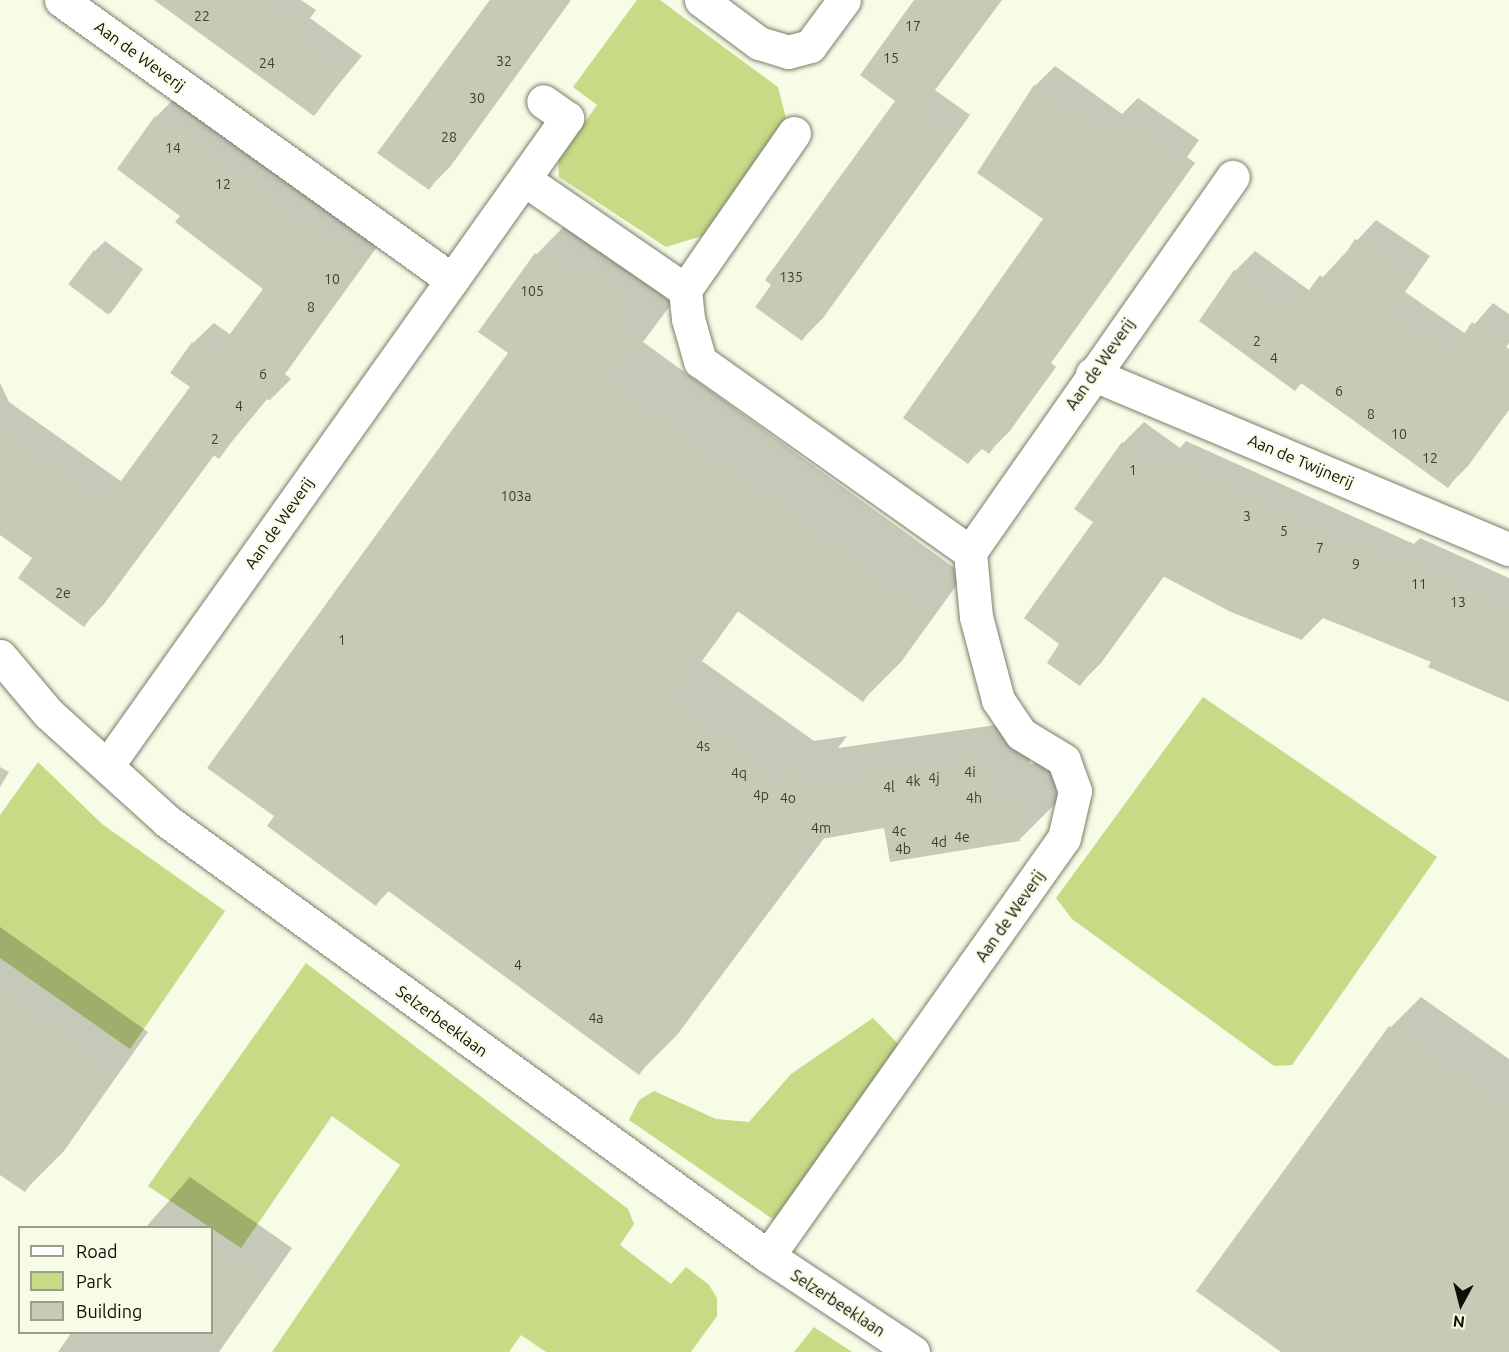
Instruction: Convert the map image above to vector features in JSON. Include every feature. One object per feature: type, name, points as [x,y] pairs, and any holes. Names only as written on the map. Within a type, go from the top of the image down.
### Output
[{"type":"street","name":"Aan de Weverij","points":[[61,0],[452,280]]},
{"type":"street","points":[[700,0],[759,43],[788,52],[810,46],[844,0]]},
{"type":"street","name":"Aan de Weverij","points":[[107,766],[567,118],[543,100]]},
{"type":"street","points":[[794,133],[685,290],[688,319],[700,361],[970,552]]},
{"type":"street","name":"Aan de Weverij","points":[[768,1256],[1064,838],[1075,790],[1064,760],[1021,734],[998,700],[976,617],[970,552],[1092,374],[1233,177]]},
{"type":"street","points":[[525,180],[685,290]]},
{"type":"street","name":"Aan de Twijnerij","points":[[1092,374],[1509,549]]},
{"type":"street","name":"Selzerbeeklaan","points":[[0,656],[48,713],[167,821],[768,1256],[913,1352]]},
{"type":"green space","points":[[637,0],[660,0],[778,87],[786,118],[702,236],[666,247],[559,177],[558,159],[597,105],[573,87]]},
{"type":"green space","points":[[1203,697],[1437,857],[1292,1065],[1274,1066],[1072,919],[1056,898]]},
{"type":"green space","points":[[38,762],[102,824],[225,911],[130,1049],[0,958],[0,815]]},
{"type":"green space","points":[[306,963],[628,1209],[634,1224],[620,1245],[671,1284],[686,1267],[709,1285],[717,1298],[717,1316],[691,1352],[546,1352],[521,1335],[509,1352],[272,1352],[400,1165],[332,1116],[241,1248],[213,1229],[213,1226],[208,1226],[148,1186]]},
{"type":"green space","points":[[873,1018],[900,1046],[774,1220],[629,1120],[639,1100],[654,1091],[716,1119],[749,1122],[791,1074]]},
{"type":"green space","points":[[814,1327],[852,1352],[794,1352]]},
{"type":"building","points":[[154,0],[263,0],[300,28],[295,35],[347,73],[314,116]]},
{"type":"building","points":[[490,0],[567,0],[429,190],[377,153]]},
{"type":"building","points":[[914,0],[995,0],[915,111],[951,137],[802,341],[755,307],[771,285],[765,280],[895,101],[860,75]]},
{"type":"building","points":[[1034,85],[1103,135],[1117,117],[1180,161],[1168,177],[1176,184],[1032,384],[1037,387],[989,454],[981,448],[968,464],[903,418],[1043,219],[977,173]]},
{"type":"building","points":[[155,116],[308,228],[311,223],[363,261],[266,395],[272,400],[263,399],[219,459],[212,454],[84,627],[18,578],[32,558],[0,535],[0,430],[104,504],[190,387],[170,373],[192,342],[213,357],[263,289],[175,222],[180,216],[117,169]]},
{"type":"building","points":[[1355,239],[1411,277],[1386,312],[1449,356],[1472,322],[1509,349],[1509,405],[1448,488],[1301,383],[1295,391],[1199,321],[1234,270],[1292,313],[1320,275],[1327,282]]},
{"type":"building","points":[[94,250],[134,280],[108,314],[68,284]]},
{"type":"building","points":[[535,253],[565,275],[575,261],[627,300],[610,324],[635,342],[605,381],[926,615],[863,702],[732,607],[664,700],[775,779],[811,774],[802,786],[984,758],[992,801],[1013,798],[1020,841],[890,862],[884,828],[793,844],[796,864],[639,1075],[387,890],[376,906],[267,826],[274,816],[207,768],[508,353],[478,332]]},
{"type":"building","points":[[1122,442],[1159,469],[1164,461],[1394,565],[1397,558],[1509,609],[1509,702],[1428,667],[1431,662],[1314,614],[1302,640],[1231,612],[1161,575],[1080,686],[1047,663],[1059,644],[1024,618],[1093,522],[1074,509]]},
{"type":"building","points":[[0,993],[111,1071],[25,1192],[0,1175]]},
{"type":"building","points":[[1389,1026],[1509,1110],[1509,1352],[1281,1352],[1196,1291]]},
{"type":"building","points":[[213,1245],[262,1279],[212,1352],[213,1334]]}]
